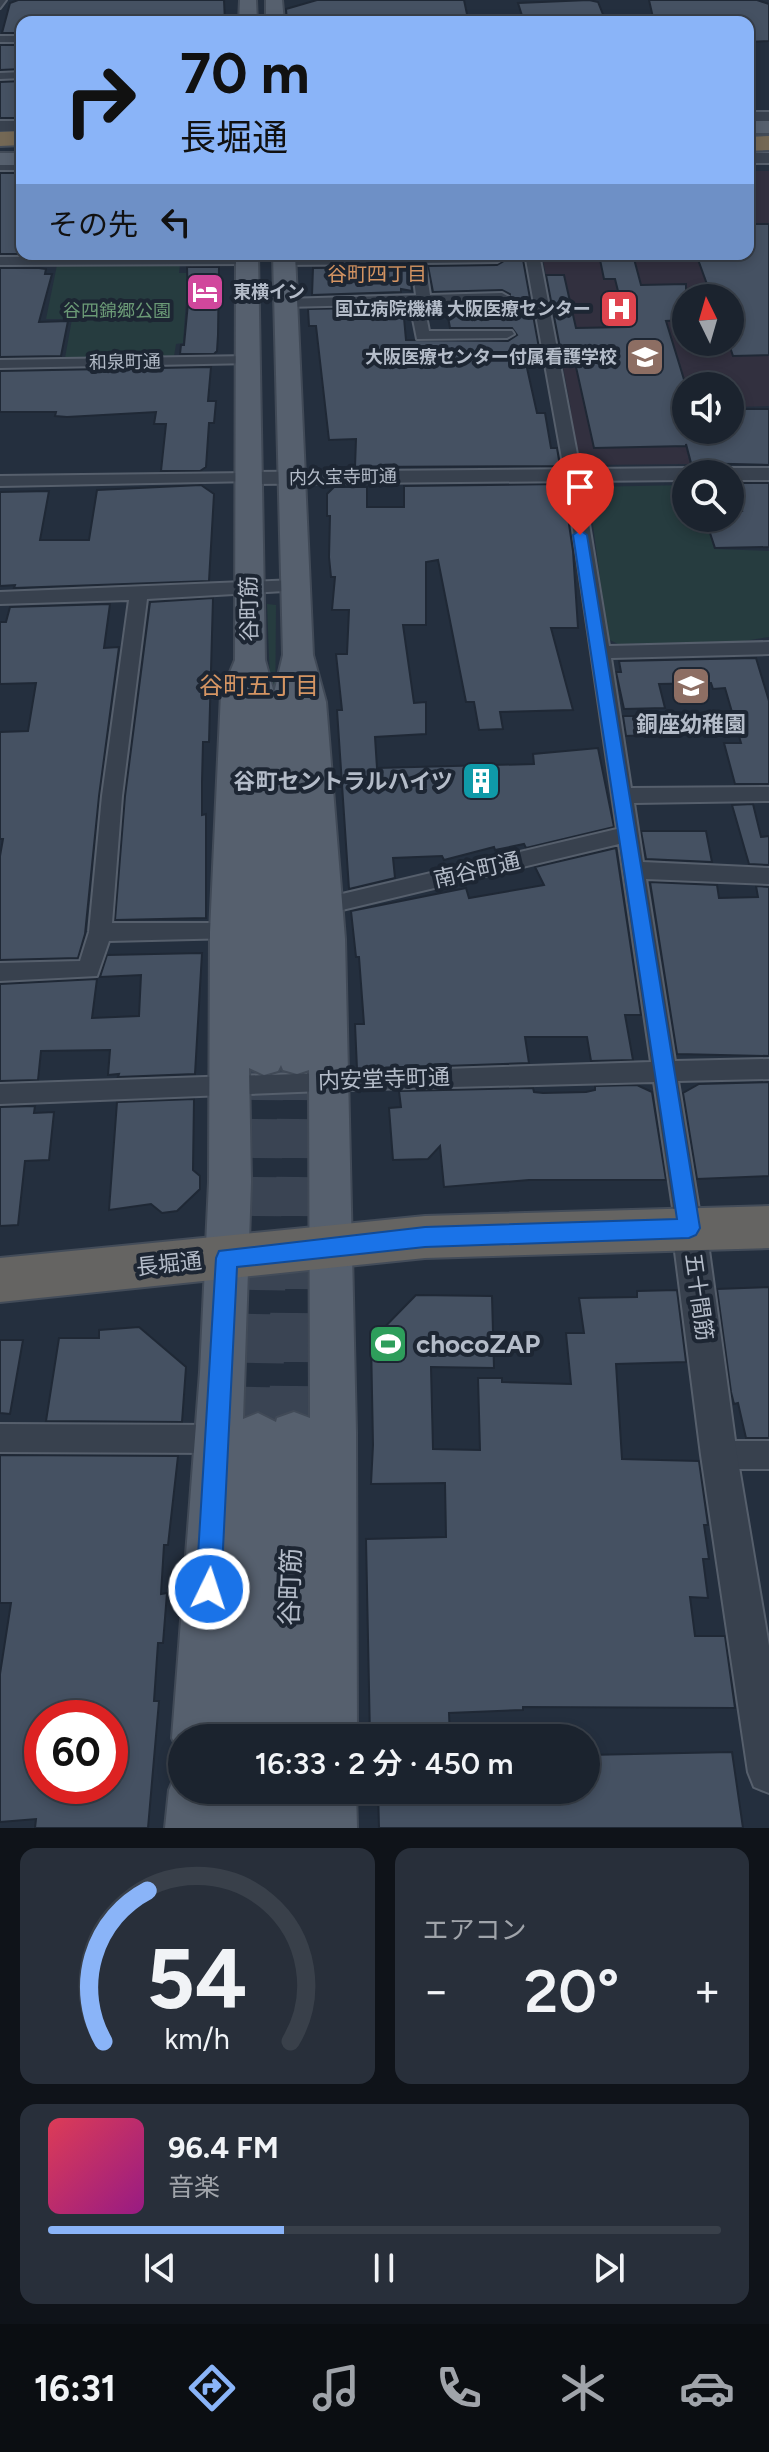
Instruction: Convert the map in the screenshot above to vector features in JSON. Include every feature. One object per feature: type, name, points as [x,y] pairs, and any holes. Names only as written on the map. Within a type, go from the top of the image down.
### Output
[{"type":"highway","name":"長堀通","points":[[0,1280],[425,1237],[769,1227]]},
{"type":"main road","name":"谷町筋","points":[[247,260],[250,660],[261,706],[296,1066]]},
{"type":"main road","points":[[284,260],[298,655],[310,702],[326,903],[296,1066]]},
{"type":"main road","points":[[298,655],[287,704],[296,1066],[329,1248],[333,1404],[330,1724]]},
{"type":"main road","points":[[202,1724],[257,1437],[227,1258],[230,1182],[228,932],[237,694],[250,660]]},
{"type":"main road","name":"谷町筋","points":[[244,1724],[257,1437]]},
{"type":"main road","name":"谷町筋","points":[[257,1437],[285,1724]]},
{"type":"main road","points":[[193,1828],[195,1804]]},
{"type":"main road","points":[[238,1828],[239,1804]]},
{"type":"main road","points":[[283,1828],[284,1804]]},
{"type":"main road","points":[[329,1804],[329,1828]]},
{"type":"street","points":[[0,261],[62,260]]},
{"type":"street","points":[[418,260],[424,299]]},
{"type":"street","name":"五十間筋","points":[[533,260],[573,475],[769,1772]]},
{"type":"street","points":[[285,303],[502,297]]},
{"type":"street","points":[[424,299],[417,304],[422,336],[507,334]]},
{"type":"street","name":"和泉町通","points":[[0,364],[249,360]]},
{"type":"street","name":"内久宝寺町通","points":[[0,481],[672,474]]},
{"type":"street","name":"内久宝寺町通","points":[[744,474],[769,474]]},
{"type":"street","points":[[0,598],[296,586]]},
{"type":"street","points":[[0,972],[89,970],[100,932],[112,796],[139,594]]},
{"type":"street","points":[[598,652],[769,648]]},
{"type":"street","points":[[622,796],[769,794]]},
{"type":"street","name":"南谷町通","points":[[326,903],[342,902],[627,834]]},
{"type":"street","points":[[632,870],[769,876]]},
{"type":"street","points":[[100,932],[228,932]]},
{"type":"street","name":"内安堂寺町通","points":[[0,1094],[229,1085],[296,1066],[664,1071],[769,1069]]},
{"type":"street","points":[[0,1438],[257,1437]]},
{"type":"street","points":[[719,1455],[769,1455]]},
{"type":"shaded area","name":"国立病院機構 大阪医療センター","points":[[754,171],[769,171],[769,406],[744,407],[744,372],[672,372],[672,444],[685,444],[689,460],[672,460],[672,464],[590,465],[572,458],[566,420],[571,410],[543,260],[754,260]]},
{"type":"green space","name":"谷四錦郷公園","points":[[57,265],[180,265],[179,273],[188,273],[183,343],[176,344],[174,356],[65,358],[72,319],[46,319]]},
{"type":"green space","points":[[672,485],[672,532],[710,532],[714,549],[769,551],[769,637],[744,641],[618,644],[608,639],[588,487]]},
{"type":"green space","points":[[267,604],[276,605],[275,735],[272,735]]},
{"type":"building","points":[[18,0],[224,0],[225,16],[16,16],[16,33],[2,33],[10,3]]},
{"type":"building","points":[[317,0],[464,0],[467,16],[287,16],[286,9]]},
{"type":"building","points":[[589,0],[598,2],[604,16],[522,16],[518,3]]},
{"type":"building","points":[[649,0],[757,0],[769,4],[769,41],[754,42],[754,16],[653,16]]},
{"type":"building","points":[[0,45],[16,45],[16,69],[0,70]]},
{"type":"building","points":[[16,81],[16,118],[0,118],[0,82]]},
{"type":"building","points":[[0,173],[16,173],[16,254],[0,254]]},
{"type":"building","points":[[754,224],[769,224],[769,355],[744,356],[744,284],[707,284],[698,260],[754,260]]},
{"type":"building","points":[[505,260],[523,260],[541,359],[525,359],[537,413],[545,413],[551,448],[557,448],[560,466],[355,467],[356,439],[329,440],[316,326],[309,326],[308,309],[403,307],[406,340],[508,341],[517,335],[512,328],[450,328],[446,306],[502,304],[510,300],[510,294],[502,290],[433,292],[428,266],[497,265]]},
{"type":"building","points":[[600,260],[634,260],[641,285],[672,284],[672,321],[666,321],[672,340],[672,356],[677,356],[682,372],[672,372],[672,444],[686,446],[594,448],[574,358],[562,358],[546,275],[564,275],[576,328],[627,327],[615,279],[604,279]]},
{"type":"building","points":[[187,267],[219,267],[218,335],[214,354],[180,354],[181,345],[184,345],[188,303]]},
{"type":"building","points":[[409,267],[412,291],[401,289],[401,292],[312,295],[313,268]]},
{"type":"building","points":[[0,268],[39,268],[46,269],[45,274],[52,274],[39,322],[68,321],[61,356],[0,357]]},
{"type":"building","points":[[211,367],[208,401],[216,401],[214,423],[209,423],[206,467],[200,471],[161,471],[166,424],[154,424],[156,412],[67,417],[55,416],[56,412],[0,412],[0,371]]},
{"type":"building","points":[[744,409],[769,409],[769,465],[744,464],[744,460],[690,460],[686,444],[744,444]]},
{"type":"building","points":[[744,483],[769,483],[769,547],[715,548],[710,532],[744,532]]},
{"type":"building","points":[[563,484],[573,551],[578,628],[551,628],[573,710],[500,712],[503,729],[479,730],[474,702],[466,702],[438,560],[426,562],[426,625],[403,625],[414,703],[426,702],[426,734],[375,737],[377,768],[534,764],[533,754],[598,748],[614,827],[526,848],[524,844],[495,850],[494,847],[444,860],[442,856],[393,858],[395,878],[349,889],[337,710],[342,710],[336,654],[347,654],[349,610],[332,610],[335,577],[331,577],[329,557],[327,494],[334,487],[367,487],[367,507],[404,507],[404,486]]},
{"type":"building","points":[[201,485],[214,494],[209,581],[0,586],[0,492],[49,491],[40,540],[89,540],[97,490]]},
{"type":"building","points":[[213,598],[209,742],[203,742],[202,782],[202,815],[206,814],[206,918],[115,920],[125,796],[150,602]]},
{"type":"building","points":[[110,604],[104,648],[119,647],[85,934],[78,958],[0,960],[0,856],[3,839],[0,839],[0,732],[28,731],[36,683],[0,684],[0,622],[6,622],[10,607]]},
{"type":"building","name":"銅座幼稚園","points":[[756,658],[769,701],[769,784],[735,784],[724,743],[741,743],[725,688],[713,689],[711,683],[659,684],[665,708],[624,709],[616,672],[621,672],[619,661]]},
{"type":"building","points":[[623,716],[643,716],[648,735],[626,736]]},
{"type":"building","points":[[753,804],[761,837],[769,836],[769,865],[749,864],[732,805]]},
{"type":"building","points":[[641,831],[706,831],[712,862],[646,859]]},
{"type":"building","points":[[616,848],[641,1015],[625,1015],[633,1060],[591,1061],[587,1037],[525,1037],[529,1063],[357,1069],[355,1024],[364,1024],[359,957],[356,957],[351,911],[466,888],[469,898],[544,885],[535,867]]},
{"type":"building","points":[[650,882],[717,885],[719,898],[758,897],[756,886],[769,887],[769,1056],[677,1054]]},
{"type":"building","points":[[202,953],[195,1074],[118,1077],[119,1074],[108,1075],[110,1050],[41,1051],[38,1080],[0,1081],[0,984],[97,979],[92,1018],[139,1016],[141,975],[100,977],[107,955]]},
{"type":"building","points":[[769,1082],[769,1176],[697,1179],[683,1093],[699,1084]]},
{"type":"building","points":[[637,1085],[652,1092],[666,1180],[529,1180],[444,1187],[440,1146],[428,1159],[393,1160],[389,1108],[401,1107],[399,1091],[533,1088],[534,1092],[543,1093],[586,1092],[595,1090],[595,1086]]},
{"type":"building","points":[[194,1099],[193,1170],[200,1176],[200,1189],[177,1211],[162,1213],[151,1204],[109,1210],[117,1102]]},
{"type":"building","points":[[35,1106],[34,1113],[54,1112],[49,1160],[25,1161],[18,1225],[0,1226],[0,1107]]},
{"type":"building","points":[[769,1287],[769,1438],[746,1438],[738,1403],[734,1404],[731,1392],[717,1289]]},
{"type":"building","points":[[677,1290],[686,1362],[616,1364],[622,1459],[699,1461],[708,1525],[704,1525],[709,1559],[703,1559],[708,1598],[690,1597],[695,1636],[725,1636],[735,1708],[523,1707],[523,1710],[449,1713],[449,1724],[370,1724],[366,1539],[446,1537],[445,1483],[371,1484],[371,1341],[416,1295],[492,1296],[494,1368],[431,1367],[433,1449],[480,1450],[478,1378],[502,1378],[502,1382],[571,1384],[566,1333],[584,1333],[579,1298],[637,1297],[637,1291]]},
{"type":"building","points":[[139,1327],[186,1367],[182,1422],[46,1421],[59,1338],[99,1338],[99,1330]]},
{"type":"building","points":[[0,1340],[23,1340],[10,1414],[0,1413]]},
{"type":"building","points":[[0,1455],[178,1456],[168,1545],[164,1545],[161,1594],[167,1593],[163,1643],[158,1643],[154,1701],[159,1701],[148,1828],[35,1828],[36,1819],[0,1822],[0,1674],[11,1603],[0,1603]]},
{"type":"building","points":[[732,1752],[743,1828],[379,1828],[378,1804],[600,1804],[600,1755]]},
{"type":"tunnel","points":[[295,1274],[297,1058]]},
{"type":"tunnel","points":[[261,1274],[264,1059]]},
{"type":"tunnel","points":[[258,1436],[261,1272]]},
{"type":"tunnel","points":[[294,1435],[295,1272]]},
{"type":"place","name":"東横イン","points":[[205,292]]},
{"type":"place","name":"国立病院機構 大阪医療センター","points":[[619,309]]},
{"type":"place","name":"大阪医療センター付属看護学校","points":[[645,357]]},
{"type":"place","name":"銅座幼稚園","points":[[691,686]]},
{"type":"place","name":"谷町セントラルハイツ","points":[[481,781]]},
{"type":"place","name":"chocoZAP","points":[[388,1344]]},
{"type":"district","name":"谷町四丁目","points":[[377,274]]},
{"type":"district","name":"谷町五丁目","points":[[259,685]]},
{"type":"route","points":[[209,1589],[227,1258],[425,1237],[689,1228],[580,535]]}]
